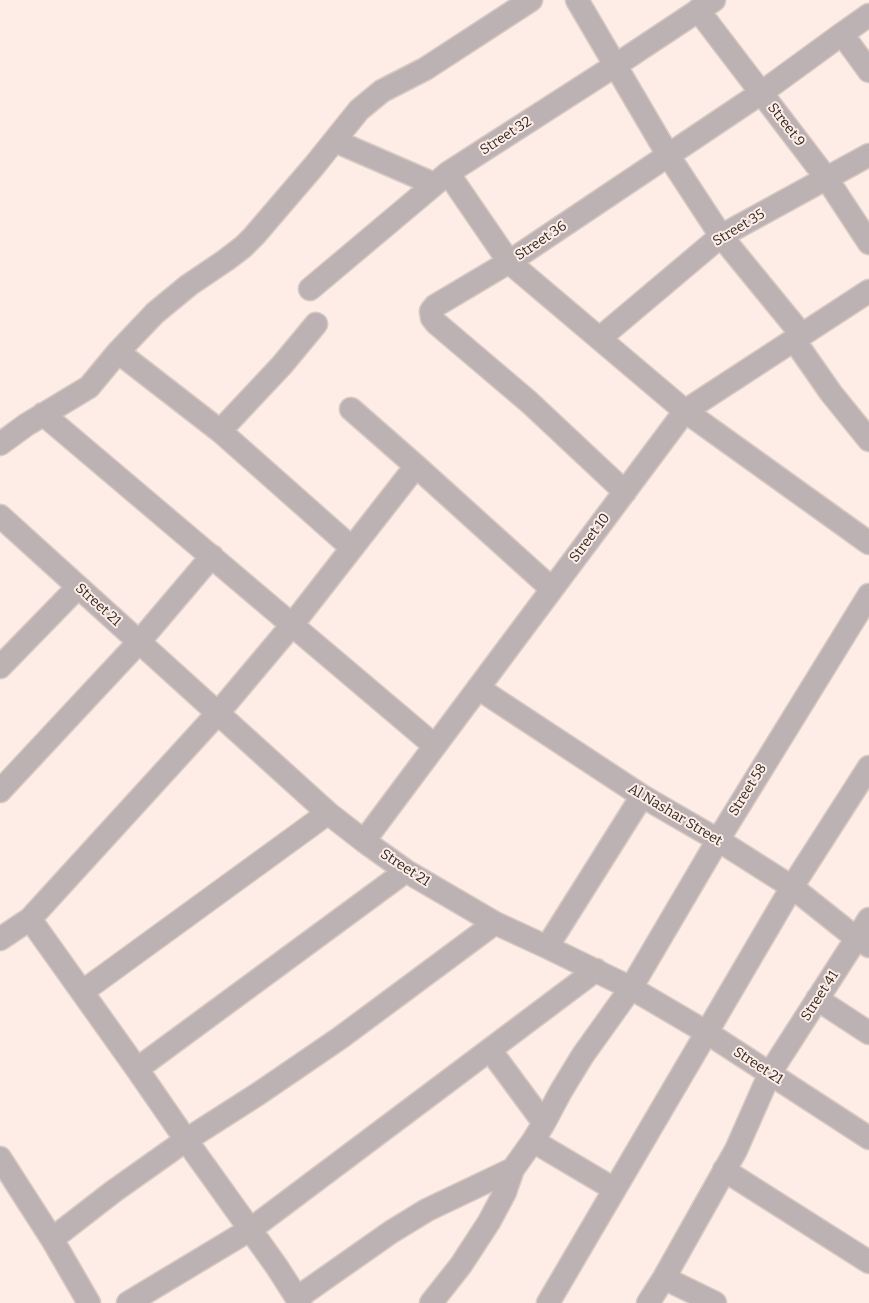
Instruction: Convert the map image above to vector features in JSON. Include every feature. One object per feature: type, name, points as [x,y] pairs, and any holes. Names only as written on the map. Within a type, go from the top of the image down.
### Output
[{"type":"street","points":[[0,444],[43,414],[89,387],[118,352],[155,313],[189,285],[243,247],[335,141],[359,110],[382,91],[425,69],[531,0]]},
{"type":"street","points":[[577,0],[668,156],[721,236],[798,338],[831,393],[869,440]]},
{"type":"street","name":"Street 32","points":[[310,289],[441,179],[706,5]]},
{"type":"street","name":"Street 9","points":[[706,5],[761,93],[827,179],[869,243]]},
{"type":"street","name":"Street 36","points":[[625,492],[529,402],[432,318],[431,311],[435,306],[509,262],[668,156],[761,93],[869,15]]},
{"type":"street","points":[[842,34],[869,70]]},
{"type":"street","points":[[335,141],[441,179],[509,262],[561,307],[685,411],[869,543]]},
{"type":"street","name":"Street 35","points":[[600,338],[721,236],[869,155]]},
{"type":"street","name":"Street 10","points":[[364,841],[685,411],[869,291]]},
{"type":"street","points":[[220,431],[282,365],[316,324]]},
{"type":"street","points":[[118,352],[220,431],[352,548]]},
{"type":"street","points":[[351,409],[552,589]]},
{"type":"street","points":[[43,414],[435,746]]},
{"type":"street","points":[[0,939],[30,918],[218,713],[292,625],[416,466]]},
{"type":"street","name":"Street 21","points":[[0,516],[328,813],[364,841],[406,871],[494,923],[632,988],[706,1032],[869,1138]]},
{"type":"street","points":[[0,791],[139,642],[212,556]]},
{"type":"street","points":[[0,667],[78,587]]},
{"type":"street","name":"Street 58","points":[[512,1169],[538,1132],[560,1091],[632,988],[718,840],[869,595]]},
{"type":"street","name":"Al Nashar Street","points":[[478,688],[642,796],[718,840],[792,887],[863,942]]},
{"type":"street","points":[[548,1303],[792,887],[869,767]]},
{"type":"street","points":[[547,947],[642,796]]},
{"type":"street","points":[[82,992],[328,813]]},
{"type":"street","points":[[137,1069],[406,871]]},
{"type":"street","points":[[30,918],[278,1267],[299,1300],[391,1232],[427,1210],[512,1169]]},
{"type":"street","name":"Street 41","points":[[648,1303],[736,1150],[770,1073],[817,1000],[863,942],[869,918]]},
{"type":"street","points":[[52,1240],[114,1191],[186,1140],[340,1038],[494,923]]},
{"type":"street","points":[[128,1303],[250,1229],[596,970]]},
{"type":"street","points":[[817,1000],[869,1033]]},
{"type":"street","points":[[490,1050],[538,1132],[614,1189]]},
{"type":"street","points":[[0,1158],[89,1303]]},
{"type":"street","points":[[431,1303],[461,1265],[489,1222],[505,1192],[512,1169]]},
{"type":"street","points":[[724,1170],[869,1262]]},
{"type":"street","points":[[664,1278],[715,1303]]}]
